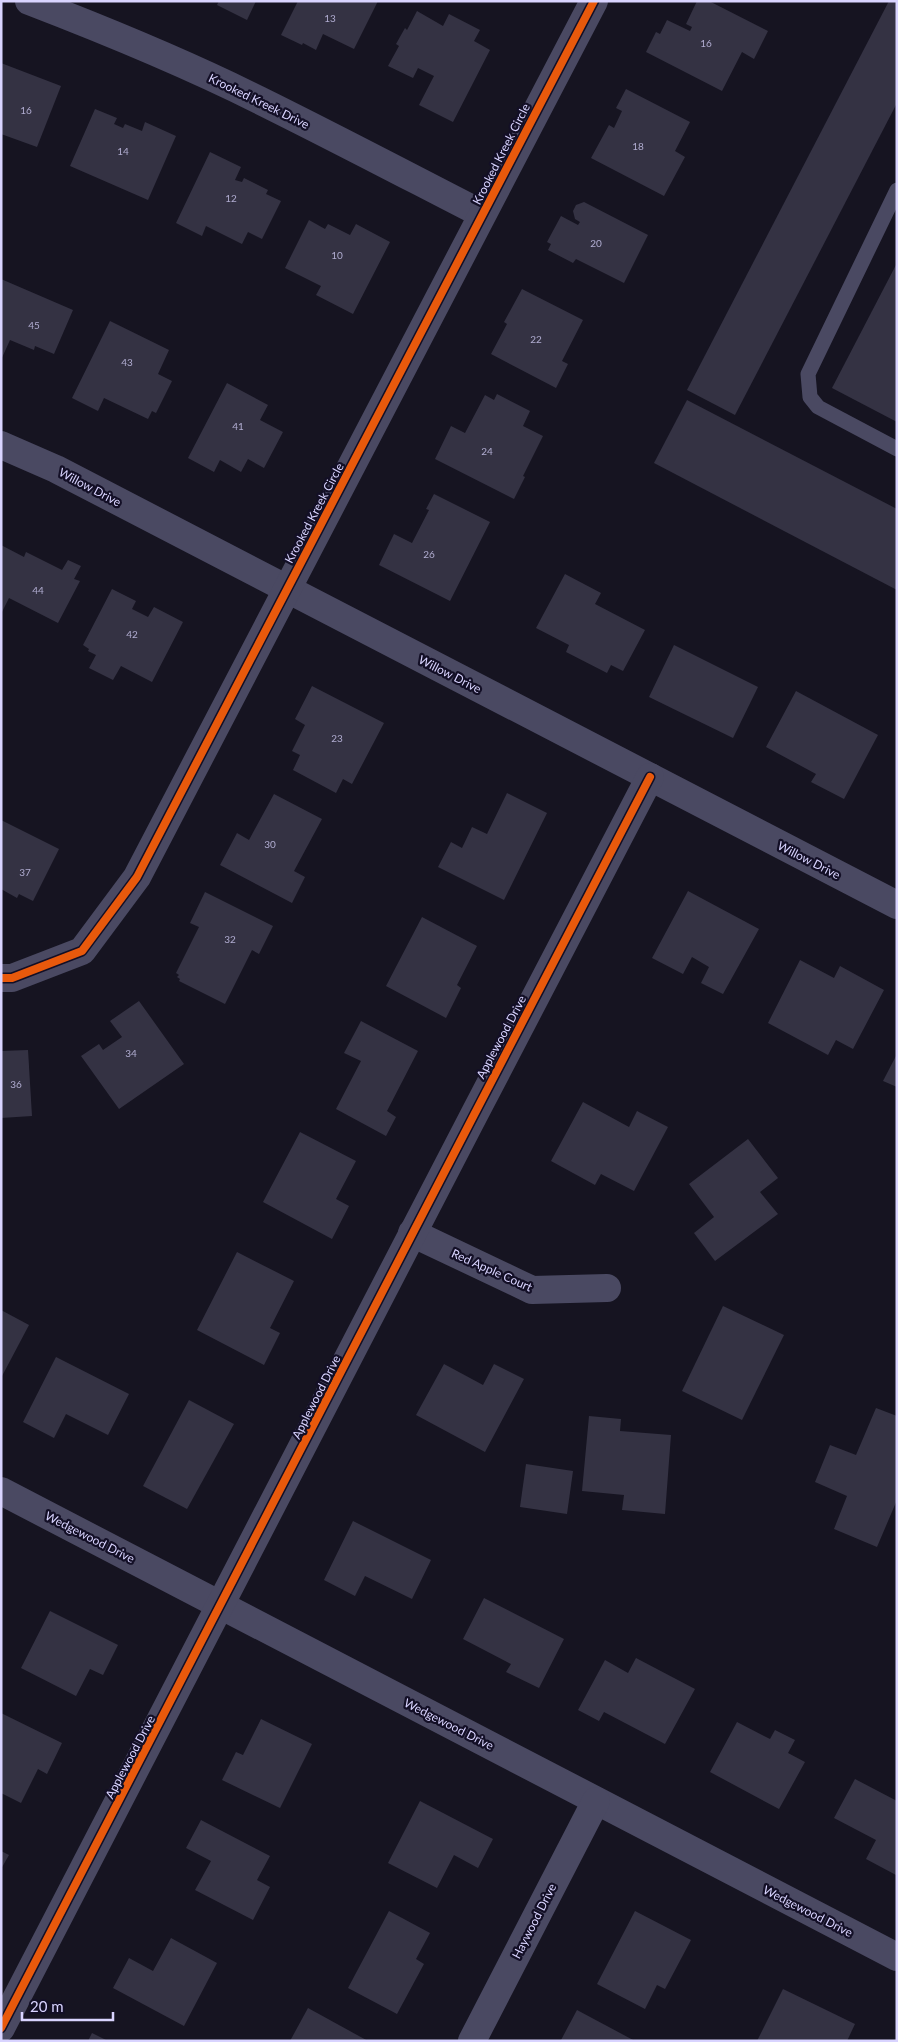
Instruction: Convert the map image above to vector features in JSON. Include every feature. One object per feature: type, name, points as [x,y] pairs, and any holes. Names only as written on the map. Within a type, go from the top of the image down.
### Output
[{"type":"street","name":"Krooked Kreek Drive","points":[[29,1],[81,21],[259,100],[482,214]]},
{"type":"street","name":"Krooked Kreek Circle","points":[[1,978],[12,978],[82,951],[137,877],[594,1]]},
{"type":"street","name":"Willow Drive","points":[[1,445],[56,468],[897,905]]},
{"type":"street","name":"Applewood Drive","points":[[1,2028],[222,1606],[412,1233],[650,777]]},
{"type":"street","name":"Red Apple Court","points":[[412,1233],[532,1290],[607,1288]]},
{"type":"street","name":"Wedgewood Drive","points":[[1,1492],[897,1957]]},
{"type":"street","name":"Haywood Drive","points":[[472,2041],[596,1801]]},
{"type":"lane","points":[[897,190],[808,374],[810,397],[818,408],[897,449]]},
{"type":"building","points":[[219,1],[256,1],[247,20],[217,5]]},
{"type":"building","points":[[298,1],[378,1],[354,49],[323,34],[316,50],[281,35]]},
{"type":"building","points":[[697,1],[709,1],[768,31],[754,59],[742,52],[722,91],[646,52],[656,32],[660,34],[667,20],[690,31],[692,27],[686,24]]},
{"type":"building","points":[[889,1],[897,1],[897,103],[735,415],[687,390]]},
{"type":"building","points":[[417,11],[443,26],[449,14],[480,30],[474,41],[490,50],[453,122],[419,105],[434,76],[418,68],[413,78],[388,66],[399,46],[396,44],[405,28],[407,30]]},
{"type":"building","points":[[1,63],[61,86],[37,147],[1,134]]},
{"type":"building","points":[[626,89],[690,122],[675,151],[685,157],[664,196],[591,158],[609,125],[614,128],[622,111],[616,108]]},
{"type":"building","points":[[95,109],[117,118],[114,124],[123,128],[125,124],[142,131],[145,122],[176,136],[148,200],[70,166]]},
{"type":"building","points":[[210,152],[241,167],[235,180],[242,182],[244,178],[268,190],[266,194],[281,201],[262,239],[248,232],[242,244],[206,226],[202,236],[176,223]]},
{"type":"building","points":[[584,202],[648,235],[624,283],[576,259],[573,263],[548,250],[551,244],[547,242],[561,216],[578,225],[580,222],[575,219],[573,211],[576,205]]},
{"type":"building","points":[[309,220],[325,229],[328,224],[350,235],[356,224],[390,242],[353,314],[316,295],[321,286],[285,268]]},
{"type":"building","points":[[897,263],[897,422],[832,388]]},
{"type":"building","points":[[1,279],[73,310],[54,354],[35,346],[34,350],[10,340],[1,360]]},
{"type":"building","points":[[522,289],[583,320],[562,361],[568,364],[556,388],[491,354],[507,324],[504,322]]},
{"type":"building","points":[[110,321],[169,350],[158,374],[172,381],[156,413],[152,411],[148,419],[104,398],[98,411],[72,398]]},
{"type":"building","points":[[227,383],[268,405],[260,420],[283,432],[264,468],[248,459],[241,472],[220,460],[214,472],[188,458]]},
{"type":"building","points":[[497,394],[530,411],[523,426],[543,436],[514,499],[435,459],[451,426],[465,433],[485,395],[494,400]]},
{"type":"building","points":[[687,400],[897,509],[897,590],[654,463]]},
{"type":"building","points":[[434,494],[490,522],[450,601],[379,565],[394,534],[412,543],[429,510],[426,509]]},
{"type":"building","points":[[1,545],[24,557],[26,552],[62,570],[68,560],[81,566],[74,579],[80,581],[58,623],[9,598],[1,614]]},
{"type":"building","points":[[565,574],[601,593],[595,604],[645,630],[623,671],[611,665],[607,673],[566,652],[569,645],[536,628]]},
{"type":"building","points":[[112,589],[136,601],[132,609],[148,617],[154,607],[183,622],[152,682],[121,666],[113,680],[89,668],[96,655],[88,651],[89,649],[83,645]]},
{"type":"building","points":[[674,645],[758,687],[733,738],[649,697]]},
{"type":"building","points":[[312,686],[384,723],[352,784],[343,779],[336,793],[293,770],[300,755],[292,751],[305,725],[295,719]]},
{"type":"building","points":[[796,691],[878,735],[844,799],[811,782],[816,774],[766,747]]},
{"type":"building","points":[[507,793],[547,813],[504,900],[438,867],[451,842],[462,848],[472,827],[487,834]]},
{"type":"building","points":[[274,794],[322,819],[294,871],[305,877],[292,903],[220,865],[237,833],[249,840]]},
{"type":"building","points":[[1,820],[59,849],[33,901],[19,894],[17,898],[1,889]]},
{"type":"building","points":[[688,891],[759,929],[723,994],[701,983],[709,967],[692,957],[683,974],[652,958]]},
{"type":"building","points":[[205,892],[273,926],[259,954],[252,950],[225,1004],[179,981],[180,979],[177,977],[179,975],[176,973],[199,927],[190,923]]},
{"type":"building","points":[[422,917],[477,946],[457,985],[461,988],[446,1018],[386,986]]},
{"type":"building","points":[[800,960],[834,978],[840,966],[884,990],[853,1049],[836,1040],[828,1055],[768,1023]]},
{"type":"building","points":[[139,1001],[184,1064],[119,1109],[81,1056],[99,1044],[103,1050],[122,1037],[110,1021]]},
{"type":"building","points":[[361,1021],[418,1051],[387,1111],[396,1117],[386,1136],[336,1109],[361,1061],[344,1053]]},
{"type":"building","points":[[28,1050],[32,1116],[1,1118],[1,1051]]},
{"type":"building","points":[[897,1054],[897,1087],[883,1081]]},
{"type":"building","points":[[583,1102],[629,1127],[637,1111],[668,1127],[634,1191],[601,1174],[595,1185],[551,1161]]},
{"type":"building","points":[[300,1132],[356,1161],[336,1199],[349,1206],[332,1239],[263,1202]]},
{"type":"building","points":[[748,1139],[778,1178],[760,1192],[778,1214],[715,1261],[694,1233],[714,1217],[689,1184]]},
{"type":"building","points":[[237,1252],[294,1281],[270,1328],[280,1333],[264,1365],[197,1330]]},
{"type":"building","points":[[723,1306],[784,1335],[742,1420],[682,1391]]},
{"type":"building","points":[[1,1310],[29,1325],[1,1378]]},
{"type":"building","points":[[56,1357],[129,1394],[108,1435],[66,1414],[54,1438],[23,1422]]},
{"type":"building","points":[[444,1364],[483,1385],[494,1364],[524,1379],[485,1452],[416,1415]]},
{"type":"building","points":[[189,1400],[234,1424],[187,1509],[143,1486]]},
{"type":"building","points":[[876,1408],[897,1416],[897,1500],[877,1547],[834,1529],[847,1496],[815,1482],[830,1445],[856,1455]]},
{"type":"building","points":[[589,1416],[621,1419],[620,1431],[671,1435],[665,1514],[622,1510],[624,1495],[582,1491]]},
{"type":"building","points":[[526,1464],[573,1471],[567,1514],[520,1507]]},
{"type":"building","points":[[353,1521],[431,1560],[412,1599],[365,1576],[355,1596],[324,1580]]},
{"type":"building","points":[[484,1598],[564,1639],[539,1688],[506,1672],[511,1664],[463,1639]]},
{"type":"building","points":[[50,1611],[118,1645],[103,1675],[90,1669],[76,1696],[21,1668]]},
{"type":"building","points":[[636,1658],[695,1689],[665,1744],[604,1712],[599,1721],[578,1710],[605,1660],[628,1673]]},
{"type":"building","points":[[1,1713],[62,1743],[47,1774],[38,1769],[21,1803],[1,1793]]},
{"type":"building","points":[[261,1719],[312,1744],[280,1808],[222,1780],[236,1752],[243,1755]]},
{"type":"building","points":[[737,1722],[770,1739],[775,1730],[795,1740],[788,1753],[805,1762],[779,1809],[710,1772]]},
{"type":"building","points":[[855,1779],[897,1801],[896,1875],[866,1859],[876,1840],[834,1818]]},
{"type":"building","points":[[420,1801],[493,1839],[478,1868],[454,1855],[437,1888],[388,1863]]},
{"type":"building","points":[[201,1820],[270,1856],[257,1880],[270,1887],[253,1920],[195,1890],[211,1861],[186,1848]]},
{"type":"building","points":[[1,1851],[9,1855],[1,1869]]},
{"type":"building","points":[[389,1911],[430,1933],[416,1959],[424,1964],[397,2014],[348,1988]]},
{"type":"building","points":[[635,1911],[691,1940],[665,1989],[657,1985],[645,2009],[597,1984]]},
{"type":"building","points":[[171,1938],[217,1963],[184,2026],[113,1988],[129,1958],[153,1971]]},
{"type":"building","points":[[783,1989],[855,2024],[847,2041],[757,2041]]},
{"type":"building","points":[[308,2008],[368,2041],[290,2041]]},
{"type":"building","points":[[577,2010],[635,2041],[561,2040]]},
{"type":"building","points":[[92,2033],[108,2041],[88,2041]]},
{"type":"cycle path","points":[[1,978],[12,978],[82,951],[137,877],[594,1]]},
{"type":"cycle path","points":[[1,2028],[650,777]]}]
